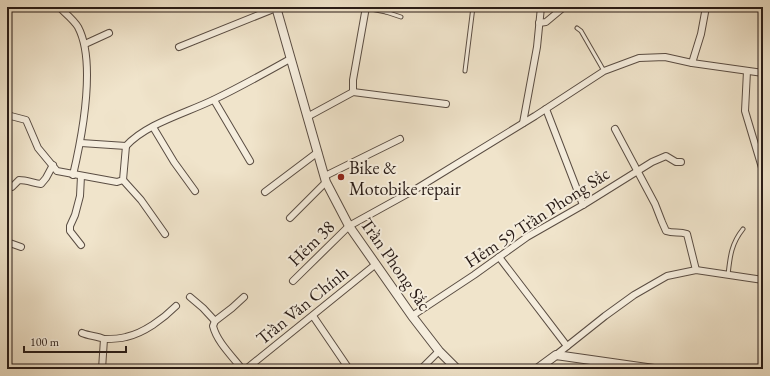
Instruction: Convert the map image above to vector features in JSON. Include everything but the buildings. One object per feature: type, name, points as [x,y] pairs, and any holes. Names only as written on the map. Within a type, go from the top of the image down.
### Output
[{"type":"street","points":[[59,7],[78,26],[85,44],[87,92],[86,111],[81,142],[73,175]]},
{"type":"street","points":[[523,123],[542,7]]},
{"type":"street","points":[[540,23],[546,22],[564,7]]},
{"type":"street","points":[[692,63],[701,34],[706,7]]},
{"type":"street","points":[[179,47],[276,8]]},
{"type":"street","name":"Trần Phong Sắc","points":[[276,8],[326,179],[350,226],[412,316],[439,351],[458,369]]},
{"type":"street","points":[[353,92],[353,80],[366,8]]},
{"type":"street","points":[[85,44],[109,33]]},
{"type":"street","name":"Hẻm 38","points":[[293,281],[350,226],[416,189],[546,109],[604,71],[639,58],[665,57],[692,63],[763,73]]},
{"type":"street","points":[[165,234],[141,200],[123,180],[126,146],[133,138],[153,127],[214,100],[290,59]]},
{"type":"street","points":[[747,71],[745,111],[763,171]]},
{"type":"street","points":[[308,117],[353,92],[446,104]]},
{"type":"street","points":[[214,100],[250,162]]},
{"type":"street","points":[[546,109],[583,205]]},
{"type":"street","points":[[7,115],[26,120],[38,148],[58,171],[117,182],[123,180]]},
{"type":"street","points":[[153,127],[174,162],[195,191]]},
{"type":"street","points":[[615,129],[655,204],[666,231],[673,234],[680,231],[687,234],[696,270]]},
{"type":"street","points":[[290,218],[326,179],[400,139]]},
{"type":"street","points":[[81,142],[126,146]]},
{"type":"street","points":[[265,192],[318,152]]},
{"type":"street","name":"Hẻm 59 Trần Phong Sắc","points":[[412,316],[474,275],[527,237],[638,171],[666,156],[676,162],[681,162]]},
{"type":"street","points":[[7,184],[12,187],[19,180],[25,180],[32,183],[41,184],[53,165]]},
{"type":"street","points":[[80,245],[70,231],[70,226],[75,215],[80,196],[81,176]]},
{"type":"street","points":[[7,242],[21,247]]},
{"type":"street","points":[[499,257],[567,346]]},
{"type":"street","name":"Trần Văn Chính","points":[[246,369],[376,264]]},
{"type":"street","points":[[537,369],[634,295],[667,276],[696,270],[763,280]]},
{"type":"street","points":[[242,369],[214,331],[213,326],[215,321],[232,308],[244,296]]},
{"type":"street","points":[[190,297],[215,321]]},
{"type":"street","points":[[82,333],[90,337],[104,339],[126,338],[145,329],[168,314],[176,306]]},
{"type":"street","points":[[313,316],[349,369]]},
{"type":"street","points":[[102,369],[104,339]]},
{"type":"street","points":[[421,369],[439,351]]},
{"type":"street","points":[[556,355],[654,369]]},
{"type":"lane","points":[[386,12],[387,7]]},
{"type":"lane","points":[[465,71],[473,7]]},
{"type":"lane","points":[[366,8],[401,17]]},
{"type":"lane","points":[[577,28],[581,31],[604,71]]},
{"type":"lane","points":[[728,275],[731,249],[738,235],[743,229]]},
{"type":"place","name":"Bike & Motobike repair","points":[[341,177]]}]
